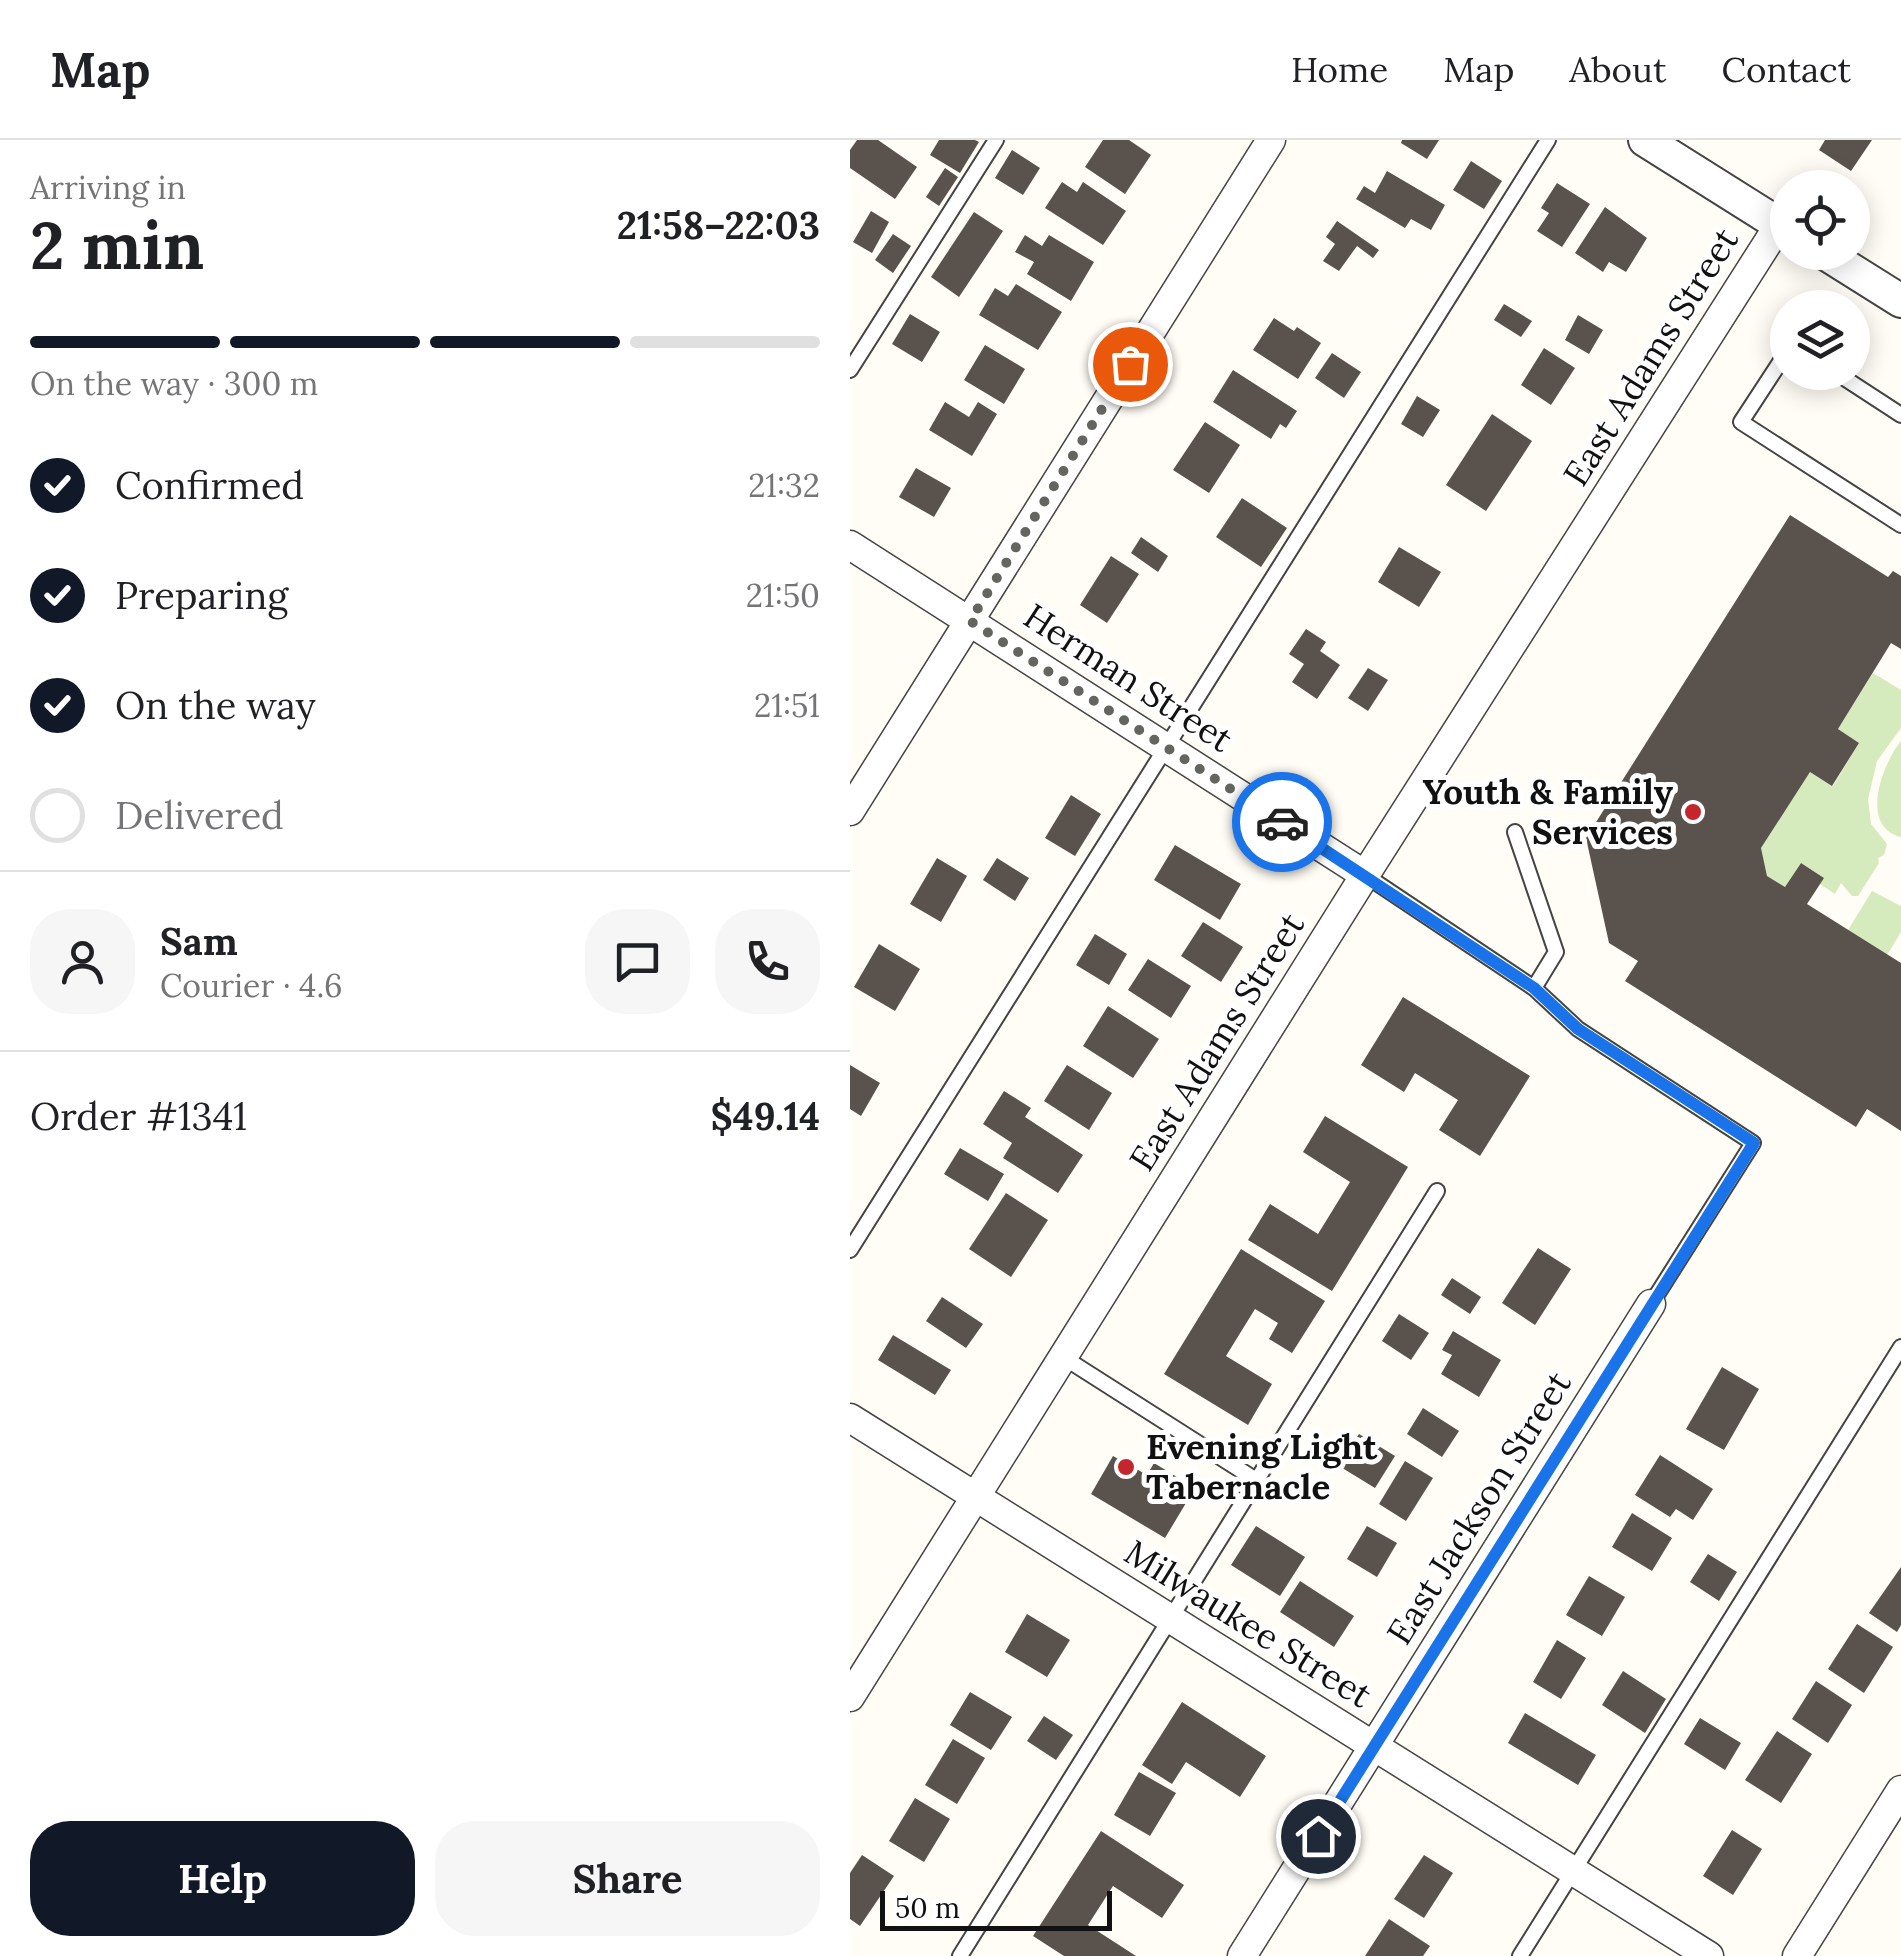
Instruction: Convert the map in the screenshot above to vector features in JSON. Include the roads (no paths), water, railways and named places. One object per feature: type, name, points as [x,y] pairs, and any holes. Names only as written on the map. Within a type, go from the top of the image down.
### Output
[{"type":"street","points":[[850,811],[1271,140]]},
{"type":"street","points":[[1645,140],[1770,220]]},
{"type":"street","name":"East Adams Street","points":[[850,1697],[1366,875],[1770,248]]},
{"type":"street","points":[[1852,270],[1901,301]]},
{"type":"street","name":"Herman Street","points":[[850,546],[1366,875]]},
{"type":"street","name":"East Jackson Street","points":[[1242,1956],[1651,1304]]},
{"type":"street","name":"Milwaukee Street","points":[[850,1418],[1709,1956]]},
{"type":"street","points":[[1796,1956],[1901,1790]]},
{"type":"lane","points":[[850,370],[996,140]]},
{"type":"lane","points":[[850,1250],[1548,140]]},
{"type":"lane","points":[[1770,378],[1741,422],[1901,525]]},
{"type":"lane","points":[[1863,390],[1901,415]]},
{"type":"lane","points":[[1515,832],[1556,952],[1534,988]]},
{"type":"lane","points":[[1366,875],[1534,988],[1578,1029],[1754,1143],[1651,1304]]},
{"type":"lane","points":[[960,1956],[1436,1191]]},
{"type":"lane","points":[[1520,1956],[1901,1347]]},
{"type":"lane","points":[[1063,1357],[1256,1480]]},
{"type":"place","name":"Youth & Family Services","points":[[1693,812]]},
{"type":"place","name":"Evening Light Tabernacle","points":[[1126,1467]]}]
